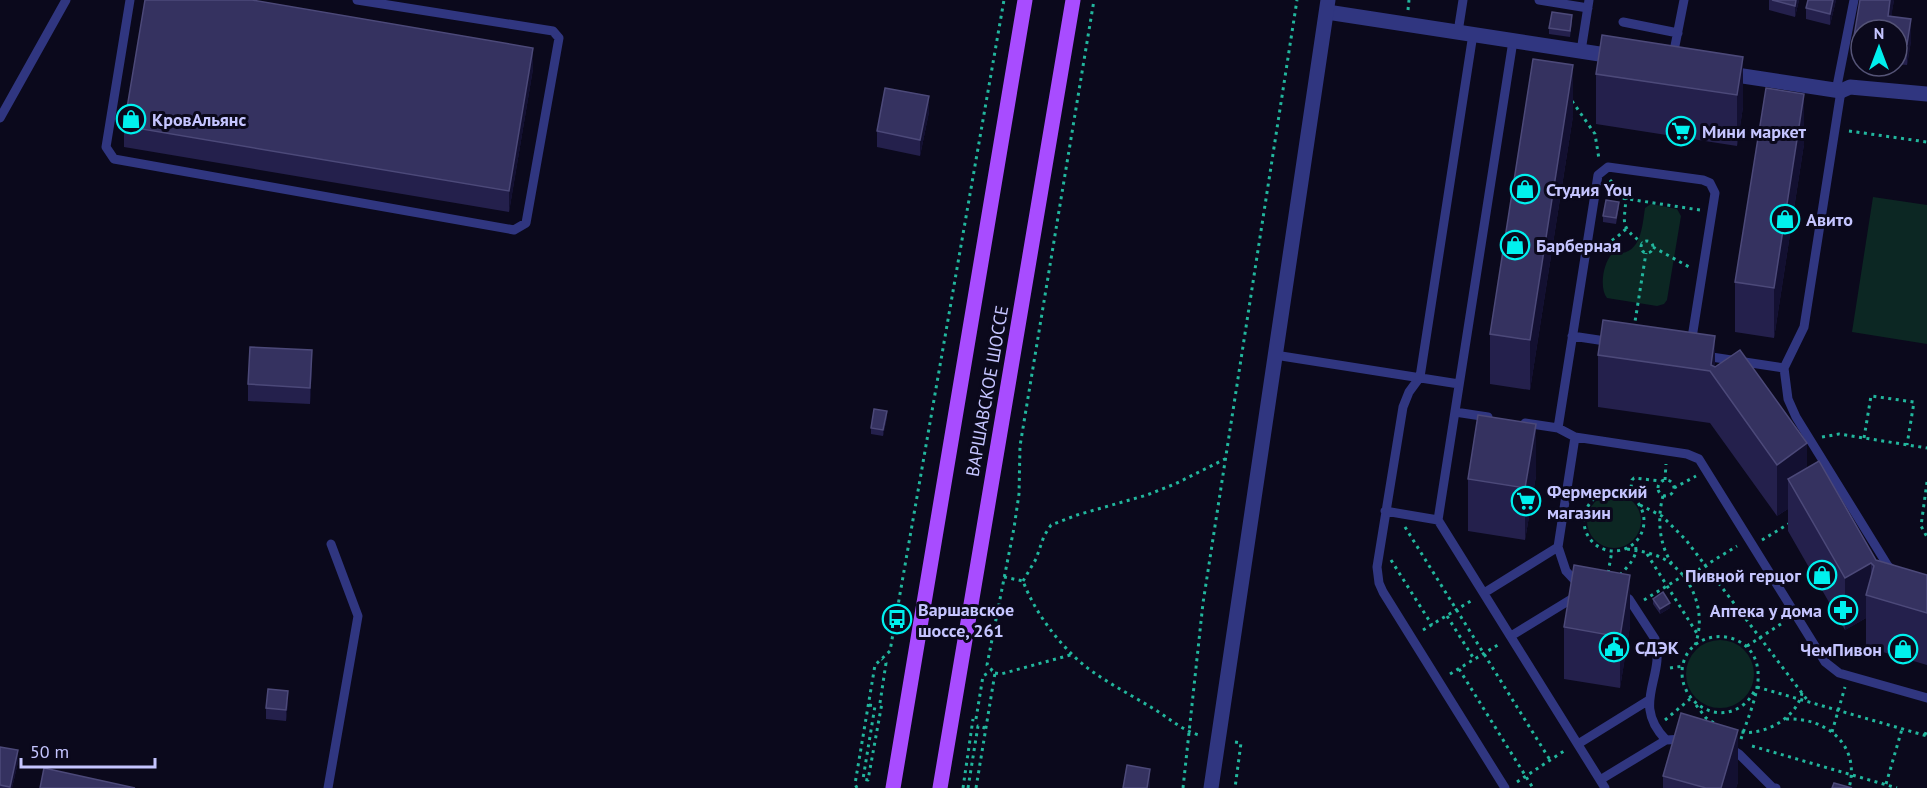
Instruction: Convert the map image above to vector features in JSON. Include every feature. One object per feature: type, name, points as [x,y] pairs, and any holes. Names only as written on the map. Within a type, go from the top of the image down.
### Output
[{"type":"main road","name":"ВАРШАВСКОЕ ШОССЕ","points":[[893,788],[1025,0]]},
{"type":"main road","name":"ВАРШАВСКОЕ ШОССЕ","points":[[940,788],[1073,0]]},
{"type":"street","points":[[1210,788],[1328,6],[1466,33],[1638,60]]},
{"type":"street","points":[[1707,71],[1838,91],[1850,87],[1927,94]]},
{"type":"lane","points":[[0,118],[66,0]]},
{"type":"lane","points":[[130,0],[106,147],[114,159],[514,230],[526,223],[559,38],[553,31],[357,0]]},
{"type":"lane","points":[[429,0],[429,11]]},
{"type":"lane","points":[[1463,0],[1466,33],[1420,377],[1402,407],[1377,567],[1379,583],[1505,788]]},
{"type":"lane","points":[[1539,0],[1589,4],[1581,51]]},
{"type":"lane","points":[[1671,65],[1684,0]]},
{"type":"lane","points":[[1854,0],[1838,91],[1835,129],[1804,327],[1784,368],[1788,399],[1796,417],[1888,566],[1905,580]]},
{"type":"lane","points":[[1623,22],[1678,33]]},
{"type":"lane","points":[[1513,40],[1438,520],[1603,784],[1666,740],[1696,738]]},
{"type":"lane","points":[[1558,428],[1598,175],[1608,167],[1703,180],[1710,183],[1715,193],[1690,354],[1784,368]]},
{"type":"lane","points":[[1572,336],[1631,345]]},
{"type":"lane","points":[[1275,355],[1459,384]]},
{"type":"lane","points":[[1455,412],[1501,419]]},
{"type":"lane","points":[[1512,421],[1558,428],[1575,437],[1693,456],[1698,459],[1825,662],[1833,670],[1927,698]]},
{"type":"lane","points":[[1511,636],[1586,591],[1572,580],[1566,571],[1558,547],[1575,437]]},
{"type":"lane","points":[[1385,511],[1438,520]]},
{"type":"lane","points":[[328,788],[358,616],[332,544]]},
{"type":"lane","points":[[1484,593],[1558,547]]},
{"type":"lane","points":[[1605,593],[1625,596],[1655,639],[1657,659],[1649,700],[1650,713],[1656,728],[1666,740]]},
{"type":"lane","points":[[1577,743],[1649,700]]},
{"type":"lane","points":[[1717,742],[1738,754],[1773,788]]},
{"type":"path","points":[[857,788],[855,784],[875,665],[890,651],[1004,0]]},
{"type":"path","points":[[1074,654],[1001,674],[993,672],[987,665],[1019,494],[1020,446],[1031,368],[1094,0]]},
{"type":"path","points":[[1183,788],[1203,603],[1297,0]]},
{"type":"path","points":[[1567,97],[1576,105],[1595,134],[1602,170],[1626,199],[1624,223],[1626,229],[1642,243]]},
{"type":"path","points":[[1835,129],[1927,142]]},
{"type":"path","points":[[1595,194],[1712,212]]},
{"type":"path","points":[[1600,258],[1602,247],[1626,229]]},
{"type":"path","points":[[1642,243],[1651,241],[1653,247],[1702,274]]},
{"type":"path","points":[[1642,243],[1641,249],[1646,253]]},
{"type":"path","points":[[1646,253],[1649,253],[1653,247]]},
{"type":"path","points":[[1631,345],[1646,253]]},
{"type":"path","points":[[1864,438],[1871,396],[1914,402],[1907,445]]},
{"type":"path","points":[[1810,440],[1835,434],[1927,448]]},
{"type":"path","points":[[1227,457],[1223,462],[1165,488],[1051,525],[1023,581],[1030,601],[1042,621],[1097,675],[1188,732],[1218,740],[1240,742],[1235,788]]},
{"type":"path","points":[[1661,481],[1657,488],[1658,493],[1663,496],[1670,495],[1674,488],[1707,471]]},
{"type":"path","points":[[1630,495],[1631,482],[1634,478],[1670,481],[1674,488]]},
{"type":"path","points":[[1927,482],[1921,526],[1927,537]]},
{"type":"path","points":[[1695,646],[1700,622],[1698,603],[1684,577],[1663,558],[1637,550],[1602,549],[1587,536],[1584,526],[1587,507],[1602,493],[1611,490],[1630,495],[1640,505],[1660,515],[1680,533],[1808,701]]},
{"type":"path","points":[[1663,496],[1660,515],[1662,542],[1673,566]]},
{"type":"path","points":[[1626,549],[1635,544],[1645,525],[1640,505]]},
{"type":"path","points":[[1397,513],[1550,760]]},
{"type":"path","points":[[1634,606],[1706,565],[1792,521]]},
{"type":"path","points":[[1380,542],[1432,625]]},
{"type":"path","points":[[1605,593],[1607,584],[1629,565],[1637,550],[1635,544]]},
{"type":"path","points":[[1608,573],[1612,551]]},
{"type":"path","points":[[1647,552],[1698,635]]},
{"type":"path","points":[[1004,577],[1023,581]]},
{"type":"path","points":[[1412,638],[1484,593]]},
{"type":"path","points":[[1746,646],[1796,615]]},
{"type":"path","points":[[1447,616],[1474,659]]},
{"type":"path","points":[[1438,681],[1511,636]]},
{"type":"path","points":[[1721,726],[1706,718],[1690,698],[1682,678],[1687,656],[1703,640],[1714,636],[1736,639],[1753,654],[1757,664],[1759,675],[1757,687],[1740,743]]},
{"type":"path","points":[[869,705],[875,706],[863,779],[868,780],[886,663],[882,659]]},
{"type":"path","points":[[1459,669],[1533,788]]},
{"type":"path","points":[[963,788],[983,676],[993,672]]},
{"type":"path","points":[[976,788],[993,672]]},
{"type":"path","points":[[1832,732],[1848,675]]},
{"type":"path","points":[[1690,698],[1699,706],[1721,713],[1733,711],[1743,705],[1757,687]]},
{"type":"path","points":[[1757,687],[1926,736],[1927,729]]},
{"type":"path","points":[[1728,731],[1754,733],[1778,725],[1796,708],[1802,693]]},
{"type":"path","points":[[1656,728],[1690,698]]},
{"type":"path","points":[[1784,719],[1801,718],[1817,722],[1843,743],[1850,759],[1852,775],[1849,788]]},
{"type":"path","points":[[968,788],[978,726],[986,728]]},
{"type":"path","points":[[1886,785],[1902,729]]},
{"type":"path","points":[[1517,782],[1577,743]]},
{"type":"path","points":[[1752,746],[1897,788]]},
{"type":"green space","points":[[1873,197],[1927,205],[1927,344],[1852,332]]},
{"type":"green space","points":[[1651,204],[1677,209],[1681,216],[1667,300],[1664,304],[1657,306],[1607,298],[1603,282],[1607,262],[1613,253],[1622,253],[1635,246],[1641,232],[1645,208]]},
{"type":"green space","points":[[1609,494],[1619,494],[1629,498],[1637,506],[1641,521],[1637,536],[1629,544],[1619,548],[1609,548],[1599,544],[1591,536],[1587,526],[1587,516],[1591,506],[1599,498]]},
{"type":"green space","points":[[1720,640],[1733,643],[1744,650],[1751,661],[1754,674],[1751,687],[1744,698],[1733,705],[1720,708],[1707,705],[1696,698],[1689,687],[1686,674],[1689,661],[1696,650],[1707,643]]},
{"type":"building","points":[[145,0],[252,0],[533,48],[509,191],[124,126]]},
{"type":"building","points":[[1772,0],[1796,0],[1795,6]]},
{"type":"building","points":[[1808,0],[1833,0],[1830,14],[1806,8]]},
{"type":"building","points":[[1860,0],[1890,0],[1888,16],[1903,18],[1857,18]]},
{"type":"building","points":[[1552,12],[1572,15],[1570,31],[1549,28]]},
{"type":"building","points":[[1602,35],[1743,57],[1737,95],[1596,74]]},
{"type":"building","points":[[1533,59],[1573,65],[1530,340],[1490,334]]},
{"type":"building","points":[[885,88],[929,96],[920,140],[877,131]]},
{"type":"building","points":[[1766,88],[1804,94],[1774,288],[1735,282]]},
{"type":"building","points":[[1606,200],[1619,202],[1616,218],[1603,216]]},
{"type":"building","points":[[1603,320],[1715,336],[1711,365],[1715,367],[1740,350],[1807,443],[1777,465],[1710,371],[1598,355]]},
{"type":"building","points":[[250,347],[312,350],[310,388],[248,384]]},
{"type":"building","points":[[874,409],[887,411],[883,430],[871,428]]},
{"type":"building","points":[[1478,415],[1536,424],[1525,488],[1468,479]]},
{"type":"building","points":[[1819,461],[1876,560],[1927,575],[1927,613],[1866,595],[1874,566],[1871,563],[1845,578],[1788,479]]},
{"type":"building","points":[[1574,565],[1630,575],[1620,637],[1564,627]]},
{"type":"building","points":[[1663,592],[1670,603],[1660,609],[1653,599]]},
{"type":"building","points":[[268,689],[288,691],[286,710],[266,708]]},
{"type":"building","points":[[1681,713],[1738,730],[1721,788],[1706,788],[1663,776]]},
{"type":"building","points":[[0,747],[18,750],[10,787],[0,785]]},
{"type":"building","points":[[1127,765],[1150,769],[1147,788],[1123,788]]},
{"type":"building","points":[[44,768],[135,788],[40,788]]},
{"type":"building","points":[[1834,783],[1852,788],[1832,788]]},
{"type":"place","name":"КровАльянс","points":[[131,119]]},
{"type":"place","name":"Мини маркет","points":[[1681,131]]},
{"type":"place","name":"Студия You","points":[[1525,189]]},
{"type":"place","name":"Авито","points":[[1785,219]]},
{"type":"place","name":"Барберная","points":[[1515,245]]},
{"type":"place","name":"Фермерский магазин","points":[[1526,501]]},
{"type":"place","name":"Пивной герцог","points":[[1822,575]]},
{"type":"place","name":"Аптека у дома","points":[[1843,610]]},
{"type":"place","name":"Варшавское шоссе, 261","points":[[897,619]]},
{"type":"place","name":"СДЭК","points":[[1614,647]]},
{"type":"place","name":"ЧемПивон","points":[[1903,649]]}]
